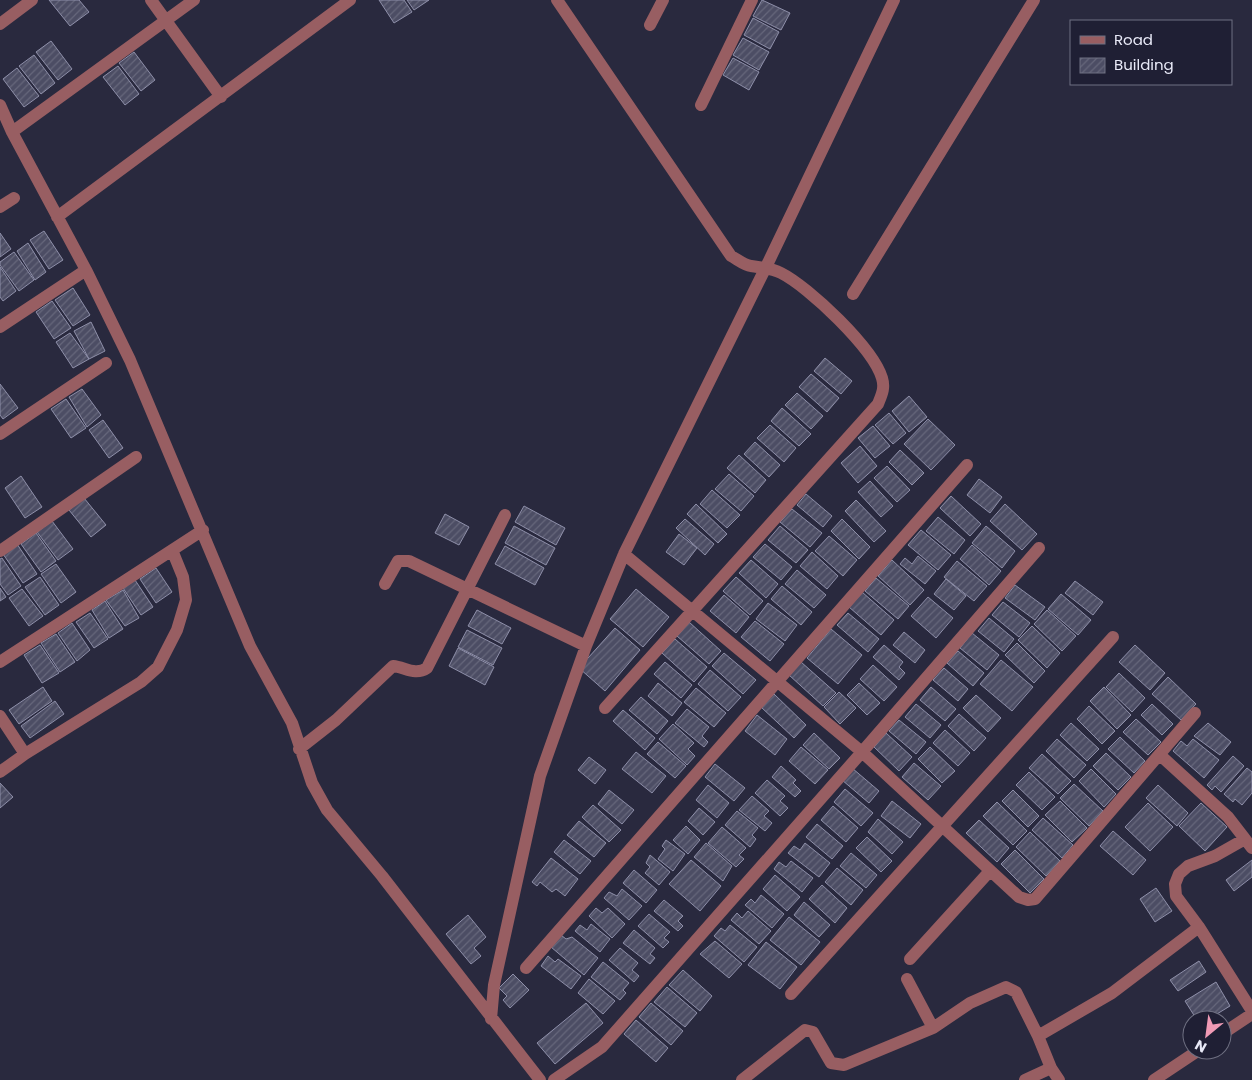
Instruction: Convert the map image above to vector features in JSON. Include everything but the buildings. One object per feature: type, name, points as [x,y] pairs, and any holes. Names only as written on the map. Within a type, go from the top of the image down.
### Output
[{"type":"street","points":[[0,24],[32,0]]},
{"type":"street","points":[[151,0],[221,97]]},
{"type":"street","points":[[12,132],[167,22],[194,0]]},
{"type":"street","points":[[57,217],[350,0]]},
{"type":"street","points":[[557,0],[731,256],[750,266],[766,267],[782,273],[804,288],[860,342],[873,360],[882,378],[884,391],[878,404],[605,708]]},
{"type":"street","points":[[650,25],[663,0]]},
{"type":"street","points":[[701,105],[752,0]]},
{"type":"street","points":[[491,1019],[494,984],[540,776],[586,646],[624,554],[766,267],[894,0]]},
{"type":"street","points":[[853,294],[1034,0]]},
{"type":"street","points":[[0,105],[12,132],[86,270],[130,360],[203,530],[250,646],[292,723],[299,749],[312,783],[326,810],[446,958],[491,1019],[540,1080]]},
{"type":"street","points":[[0,208],[14,198]]},
{"type":"street","points":[[0,327],[86,270]]},
{"type":"street","points":[[0,434],[106,363]]},
{"type":"street","points":[[0,551],[136,457]]},
{"type":"street","points":[[526,968],[967,465]]},
{"type":"street","points":[[299,749],[336,720],[385,671],[393,666],[412,672],[427,668],[468,591],[505,515]]},
{"type":"street","points":[[0,662],[203,530]]},
{"type":"street","points":[[554,1080],[602,1047],[1039,548]]},
{"type":"street","points":[[0,772],[25,754],[140,682],[158,667],[177,630],[186,600],[183,577],[172,550]]},
{"type":"street","points":[[624,554],[693,609],[776,682],[862,752],[989,872],[1019,897],[1028,900],[1036,899],[1195,712]]},
{"type":"street","points":[[385,584],[398,561],[403,559],[586,646]]},
{"type":"street","points":[[791,994],[943,828],[1113,637]]},
{"type":"street","points":[[0,716],[25,754]]},
{"type":"street","points":[[1160,755],[1228,817],[1249,844],[1188,866],[1179,874],[1175,884],[1176,896],[1199,927],[1252,1010]]},
{"type":"street","points":[[910,959],[989,872]]},
{"type":"street","points":[[1038,1036],[1112,993],[1199,927]]},
{"type":"street","points":[[907,979],[933,1028]]},
{"type":"street","points":[[742,1080],[805,1030],[813,1032],[831,1062],[844,1065],[933,1028],[970,1003],[1006,987],[1016,992],[1038,1036],[1051,1068],[1059,1080]]},
{"type":"street","points":[[1232,1027],[1252,1014]]},
{"type":"street","points":[[1154,1080],[1183,1060]]},
{"type":"street","points":[[1025,1080],[1051,1068]]}]
